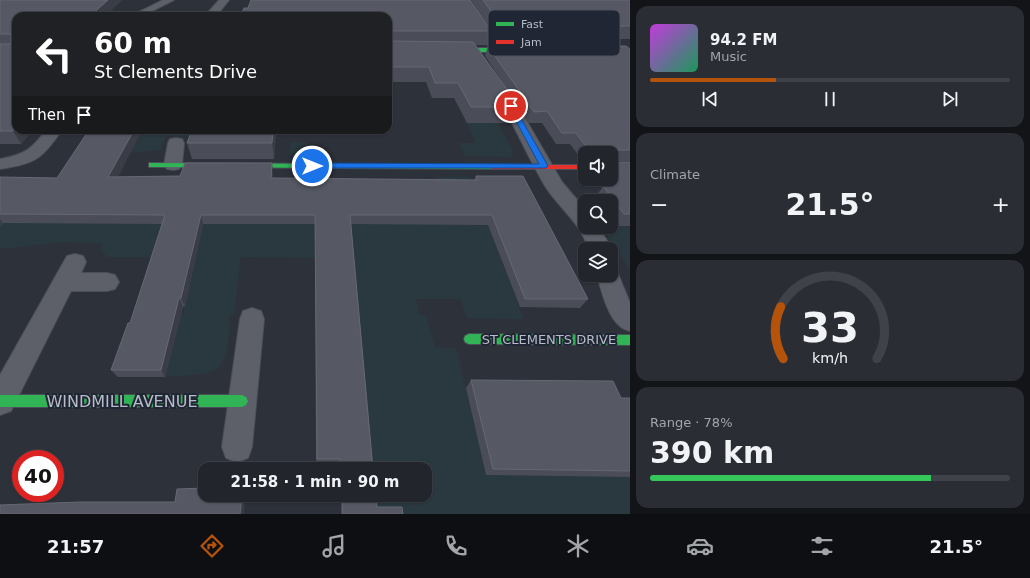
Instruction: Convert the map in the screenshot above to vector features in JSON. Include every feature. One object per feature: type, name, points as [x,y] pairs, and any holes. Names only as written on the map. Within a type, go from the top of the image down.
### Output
[{"type":"street","points":[[214,12],[224,0]]},
{"type":"street","points":[[392,50],[488,50]]},
{"type":"street","points":[[474,50],[511,106],[554,185],[578,214]]},
{"type":"street","points":[[19,162],[32,157],[40,150],[51,134]]},
{"type":"street","points":[[173,165],[176,143]]},
{"type":"street","points":[[0,164],[19,162],[50,163]]},
{"type":"street","points":[[152,165],[578,167]]},
{"type":"street","name":"WINDMILL AVENUE","points":[[107,282],[70,272],[1,401],[242,401]]},
{"type":"street","name":"ST CLEMENTS DRIVE","points":[[610,282],[616,302],[624,315],[630,320]]},
{"type":"street","points":[[236,447],[252,319]]},
{"type":"street","name":"ST CLEMENTS DRIVE","points":[[469,339],[630,340]]},
{"type":"lane","points":[[144,12],[170,0]]},
{"type":"lane","points":[[466,0],[488,35]]},
{"type":"shaded area","points":[[467,123],[498,123],[514,153],[511,157],[465,156],[459,143],[475,143]]},
{"type":"shaded area","points":[[140,134],[200,134],[199,137],[166,136],[160,150],[130,153]]},
{"type":"shaded area","points":[[290,142],[310,142],[310,154],[290,154]]},
{"type":"shaded area","points":[[437,177],[470,177],[524,319],[467,318],[460,299],[416,299],[419,315],[426,315],[435,348],[456,348],[486,474],[630,476],[630,514],[399,514],[370,511],[376,502],[432,502],[432,462],[347,462],[343,258],[241,257],[234,314],[230,315],[226,355],[220,366],[203,374],[165,377],[181,315],[183,315],[193,271],[169,257],[108,257],[101,250],[103,243],[62,242],[0,249],[0,223],[52,223],[68,198],[452,224]]},
{"type":"shaded area","points":[[618,225],[630,226],[630,270],[618,252],[618,242],[612,242],[607,234],[618,234]]},
{"type":"building","points":[[0,0],[108,0],[94,12],[12,12],[12,131],[0,131],[0,44],[11,44],[11,34],[0,34]]},
{"type":"building","points":[[251,0],[470,0],[488,27],[488,31],[392,31],[392,12],[242,12],[244,8],[248,8]]},
{"type":"building","points":[[483,0],[630,0],[630,26],[620,26],[620,10],[490,10]]},
{"type":"building","points":[[392,41],[473,42],[508,91],[517,107],[471,107],[458,83],[435,83],[429,67],[392,67]]},
{"type":"building","points":[[620,46],[626,46],[630,49],[630,150],[618,150],[618,146],[586,146],[576,133],[562,133],[547,111],[534,112],[495,56],[620,56]]},
{"type":"building","points":[[86,134],[132,134],[108,177],[180,176],[185,163],[272,163],[271,178],[477,180],[476,176],[523,176],[588,299],[525,299],[492,215],[350,215],[372,462],[340,462],[340,459],[317,459],[315,215],[201,215],[181,298],[179,298],[161,370],[111,370],[128,323],[130,323],[165,215],[0,214],[0,177],[57,178]]},
{"type":"building","points":[[190,134],[273,134],[272,143],[187,143]]},
{"type":"building","points":[[618,162],[630,162],[630,214],[624,214],[618,206],[618,194],[609,194],[603,186],[618,186]]},
{"type":"building","points":[[471,380],[613,381],[621,398],[630,398],[630,471],[493,469]]},
{"type":"building","points":[[198,488],[198,502],[241,502],[240,514],[0,514],[0,505],[79,502],[175,502],[177,489]]},
{"type":"building","points":[[342,502],[377,502],[377,507],[402,507],[403,514],[343,514]]},
{"type":"traffic: fast","points":[[392,50],[488,50]]},
{"type":"traffic: fast","points":[[152,165],[495,167]]},
{"type":"traffic: fast","points":[[469,339],[630,340]]},
{"type":"traffic: fast","points":[[0,401],[242,401]]},
{"type":"traffic: jam","points":[[495,167],[578,167]]},
{"type":"route","points":[[312,166],[544,166],[511,106]]}]
